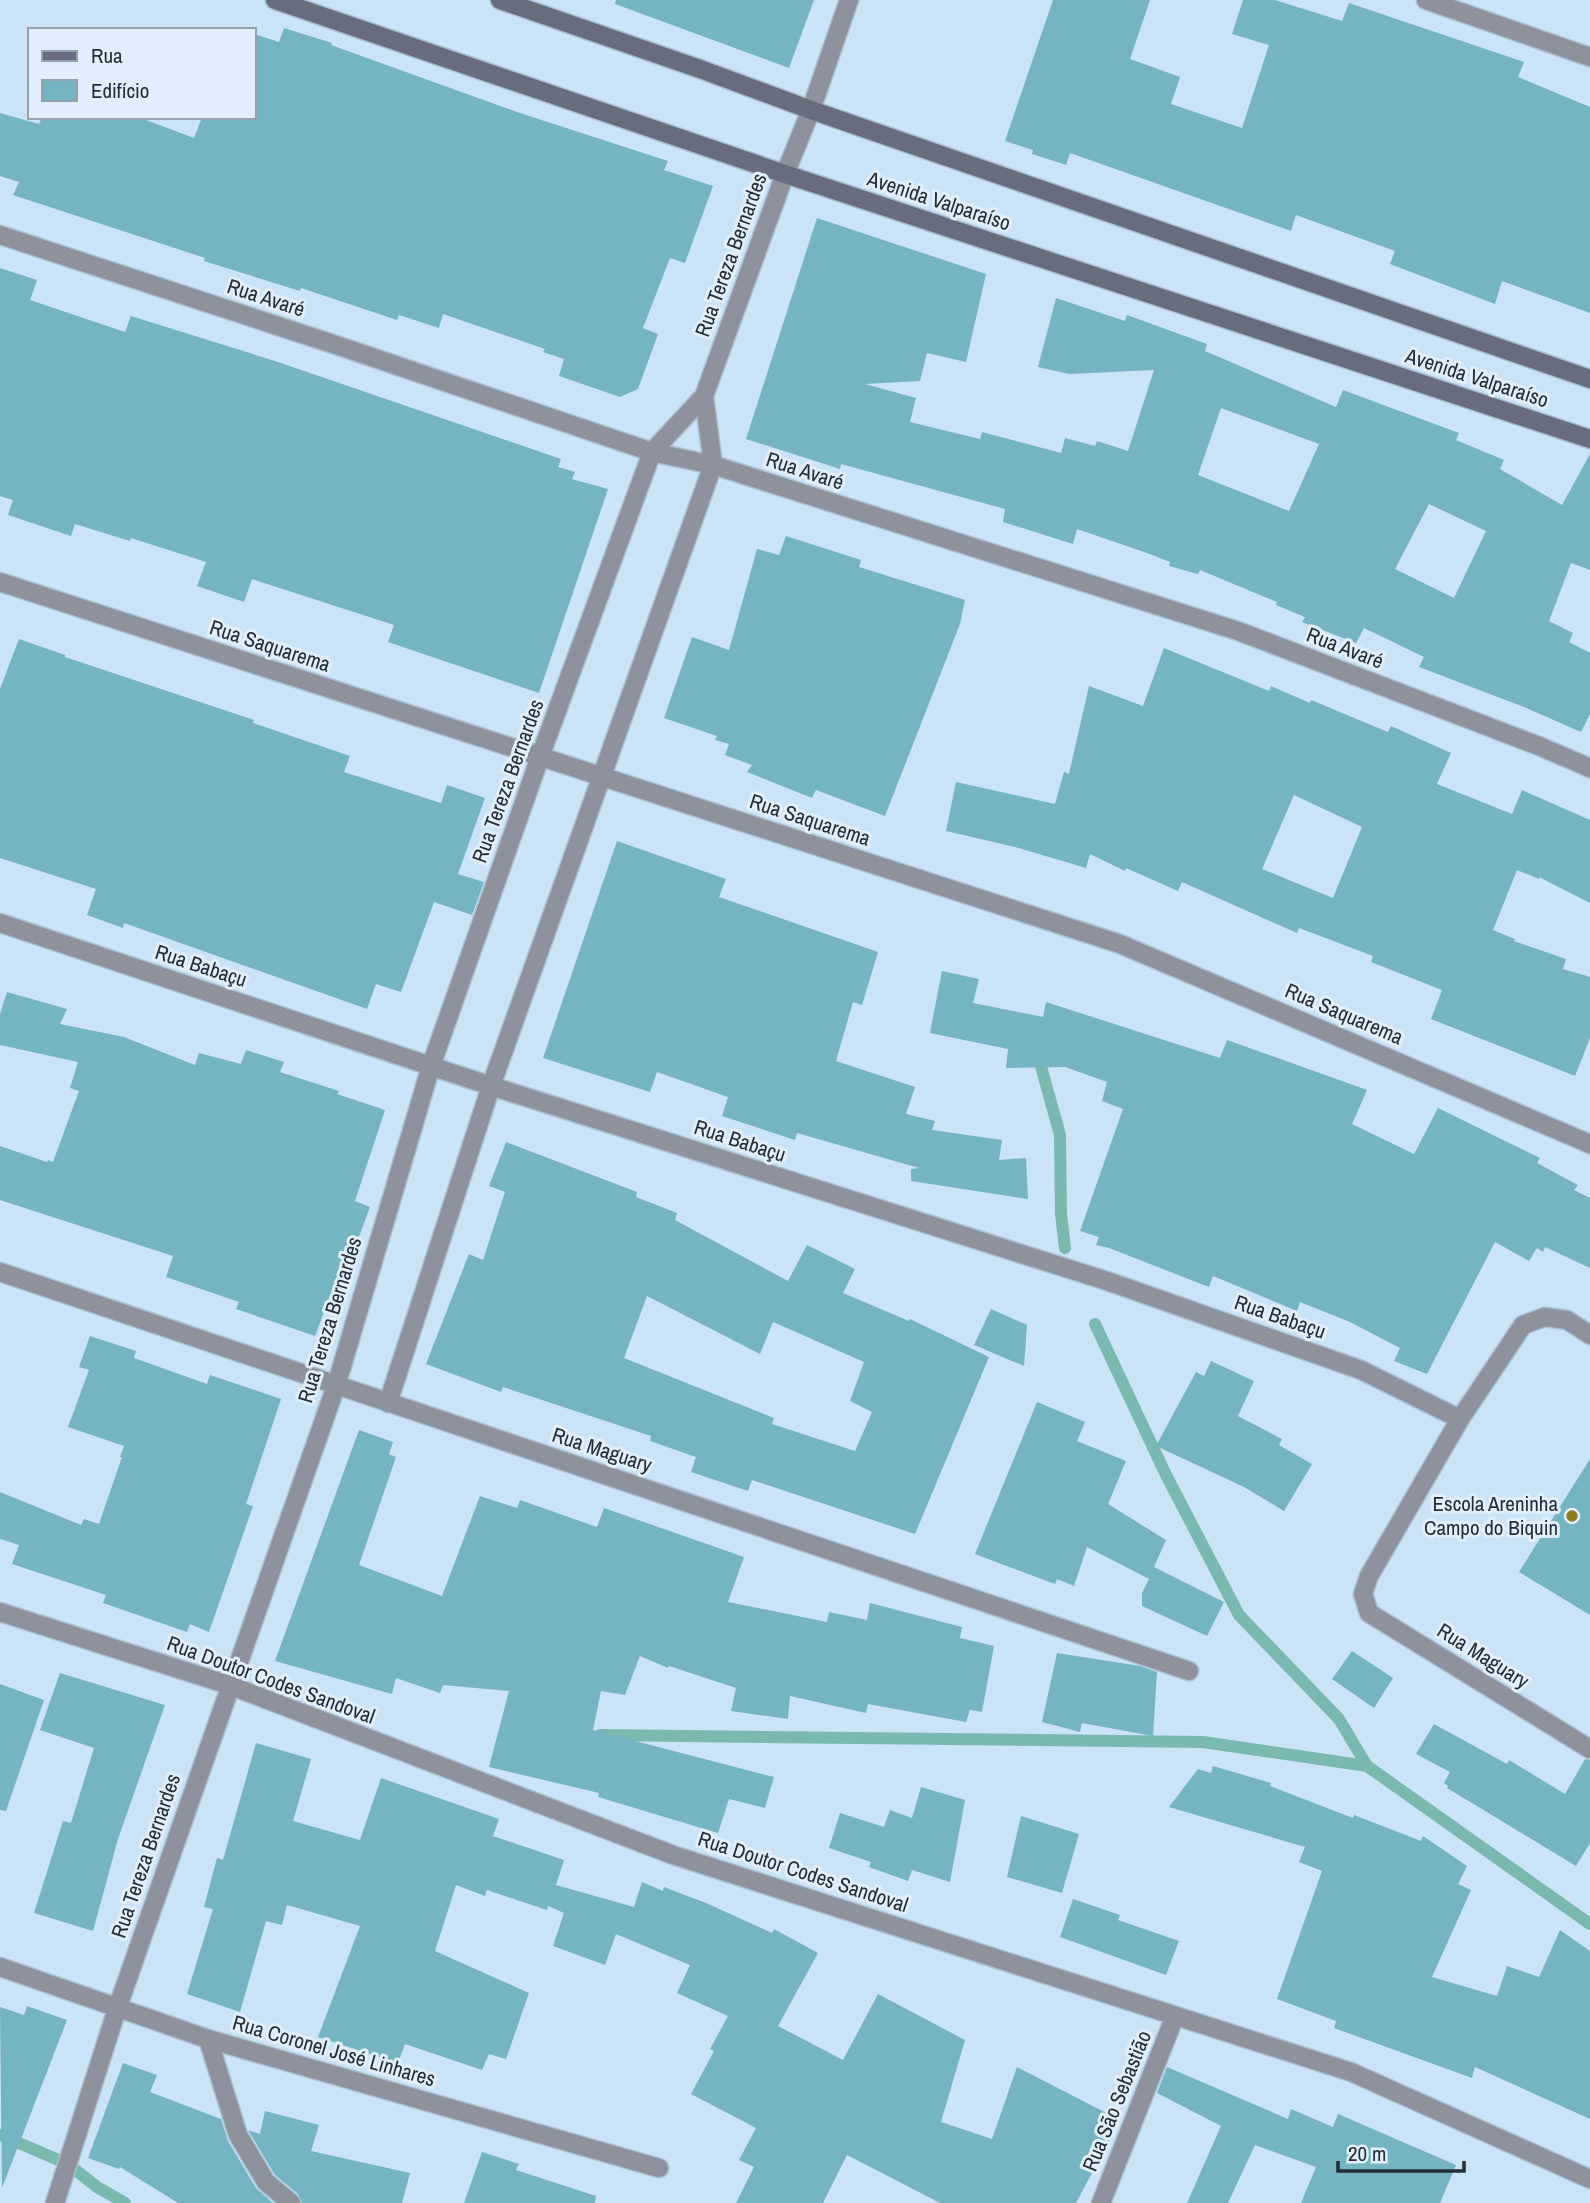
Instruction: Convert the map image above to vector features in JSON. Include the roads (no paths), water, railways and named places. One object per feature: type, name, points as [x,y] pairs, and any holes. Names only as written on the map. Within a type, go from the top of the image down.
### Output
[{"type":"main road","name":"Avenida Valparaíso","points":[[275,0],[785,174],[1590,439]]},
{"type":"main road","name":"Avenida Valparaíso","points":[[500,0],[1590,379]]},
{"type":"street","name":"Rua Tereza Bernardes","points":[[388,1403],[491,1086],[713,466],[704,396],[811,110],[849,0]]},
{"type":"street","points":[[1426,0],[1590,57]]},
{"type":"street","name":"Rua Avaré","points":[[0,235],[326,341],[652,452],[713,466],[1238,631],[1590,768]]},
{"type":"street","points":[[652,452],[704,396]]},
{"type":"street","name":"Rua Tereza Bernardes","points":[[55,2203],[117,2009],[336,1385],[430,1066],[652,452]]},
{"type":"street","name":"Rua Saquarema","points":[[0,582],[1120,944],[1590,1144]]},
{"type":"street","name":"Rua Babaçu","points":[[0,923],[491,1086],[1107,1281],[1361,1370],[1460,1419]]},
{"type":"street","name":"Rua Maguary","points":[[0,1272],[1189,1671]]},
{"type":"street","points":[[1460,1419],[1523,1325],[1545,1317],[1567,1320],[1590,1335]]},
{"type":"street","name":"Rua Maguary","points":[[1460,1419],[1369,1576],[1363,1594],[1368,1613],[1590,1749]]},
{"type":"street","name":"Rua Doutor Codes Sandoval","points":[[0,1612],[229,1685],[673,1855],[1351,2071],[1590,2179]]},
{"type":"street","name":"Rua Coronel José Linhares","points":[[0,1967],[208,2039],[659,2168]]},
{"type":"street","name":"Rua São Sebastião","points":[[1101,2203],[1175,2016]]},
{"type":"street","points":[[208,2039],[238,2134],[266,2182],[291,2203]]},
{"type":"waterway","points":[[1037,1052],[1060,1135],[1061,1214],[1065,1248]]},
{"type":"waterway","points":[[1095,1324],[1166,1475],[1239,1615],[1339,1719],[1367,1766],[1590,1924]]},
{"type":"waterway","points":[[600,1735],[1203,1742],[1367,1766]]},
{"type":"waterway","points":[[0,2135],[68,2164],[97,2187],[125,2203]]},
{"type":"place","name":"Escola Areninha Campo do Biquin","points":[[1572,1516]]}]
